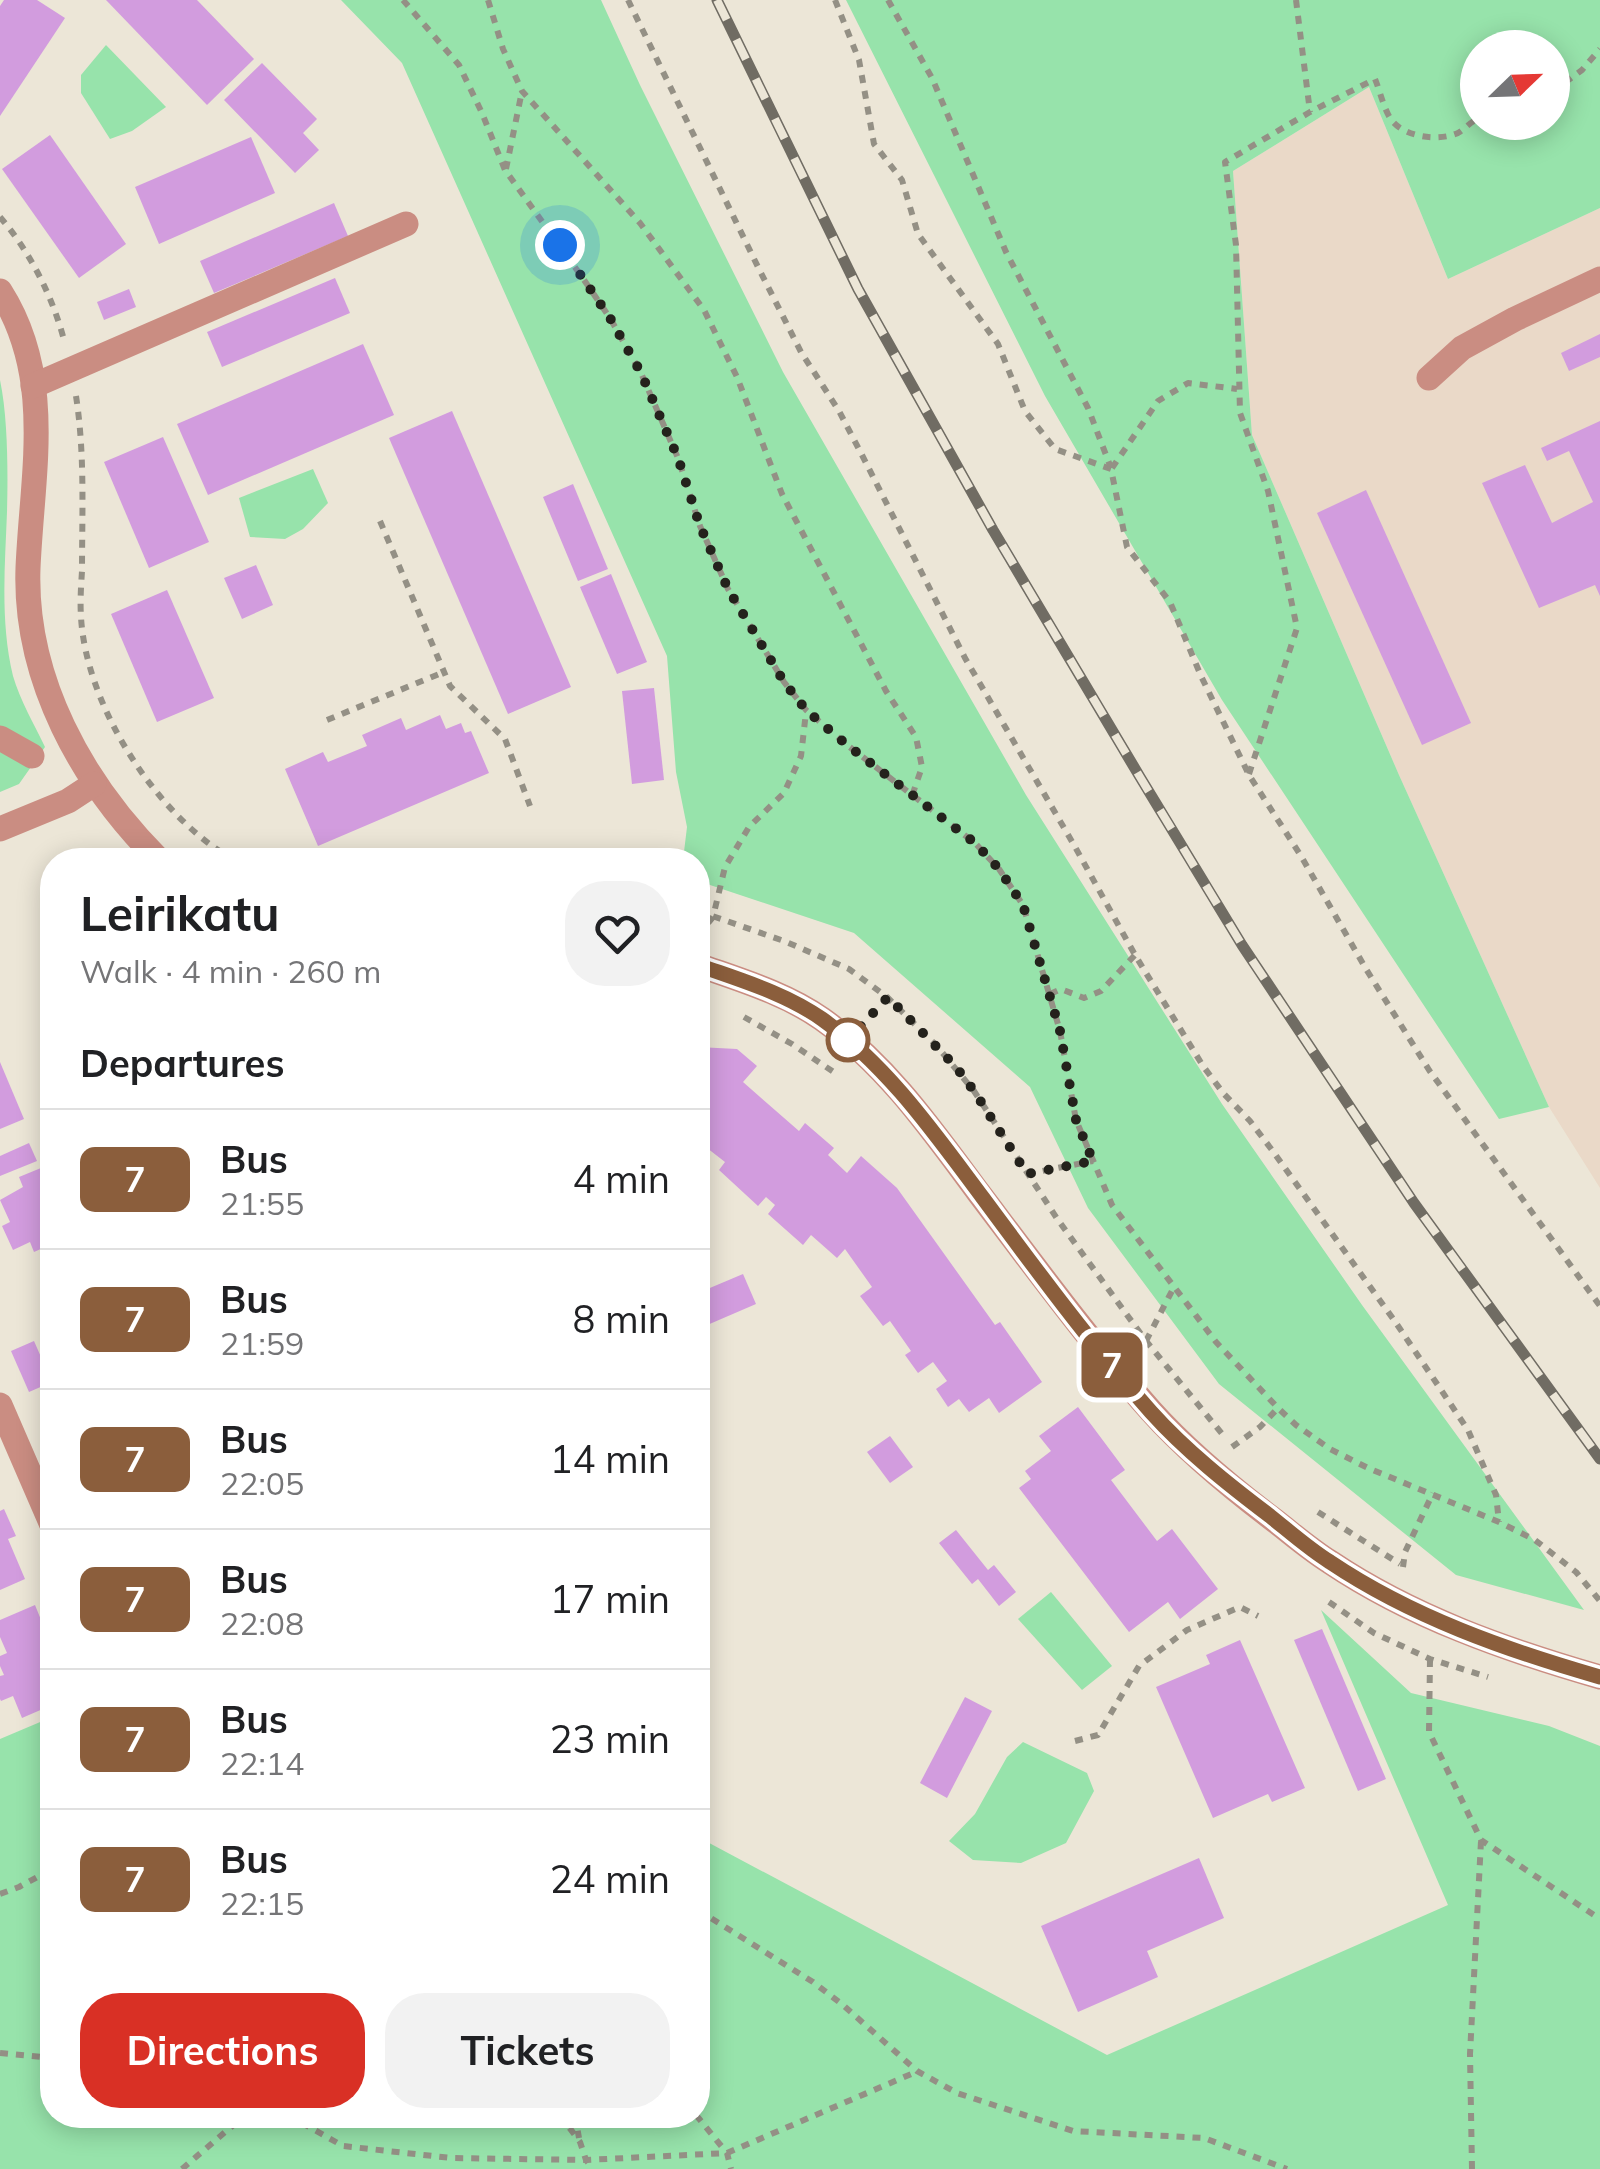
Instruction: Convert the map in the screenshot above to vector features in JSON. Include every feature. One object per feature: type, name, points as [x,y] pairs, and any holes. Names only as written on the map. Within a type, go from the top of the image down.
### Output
[{"type":"street","points":[[33,386],[406,224]]},
{"type":"street","points":[[1428,378],[1462,348],[1600,279]]},
{"type":"street","points":[[0,291],[25,342],[33,386],[38,440],[28,570],[30,618],[40,668],[60,719],[94,784],[148,848]]},
{"type":"street","points":[[0,738],[32,756]]},
{"type":"street","points":[[0,828],[68,801],[94,784]]},
{"type":"street","points":[[710,970],[789,1000],[821,1018],[898,1088],[1073,1318],[1154,1415],[1246,1498],[1330,1562],[1404,1604],[1482,1639],[1600,1677]]},
{"type":"street","points":[[0,1405],[40,1497]]},
{"type":"path","points":[[403,0],[459,65],[505,170],[582,276],[634,359],[678,458],[700,526],[728,589],[784,682],[806,710],[847,745],[975,843],[999,869],[1023,905],[1060,1031],[1076,1120],[1112,1206],[1216,1342],[1296,1425],[1330,1449],[1368,1468],[1535,1540],[1576,1572],[1600,1601]]},
{"type":"path","points":[[488,0],[502,49],[522,91],[640,223],[704,310],[737,378],[782,494],[886,692],[916,737],[922,767],[913,794]]},
{"type":"path","points":[[628,0],[801,352],[839,411],[965,658],[1203,1066],[1272,1150],[1468,1430],[1496,1495],[1499,1522]]},
{"type":"path","points":[[835,0],[860,60],[874,144],[902,180],[918,234],[998,344],[1025,411],[1055,450],[1111,470]]},
{"type":"path","points":[[888,0],[932,78],[1006,252],[1088,408],[1111,470],[1126,547],[1170,602],[1249,775],[1428,1070],[1600,1306]]},
{"type":"path","points":[[1296,0],[1310,112]]},
{"type":"path","points":[[1570,79],[1600,48]]},
{"type":"path","points":[[1249,775],[1297,628],[1268,492],[1240,413],[1236,245],[1225,162],[1375,79],[1392,122],[1433,139],[1460,132]]},
{"type":"path","points":[[505,170],[522,91]]},
{"type":"path","points":[[0,217],[18,238],[42,281],[72,369],[82,456],[80,618],[90,669],[123,742],[154,792],[212,848]]},
{"type":"path","points":[[1111,470],[1158,400],[1188,383],[1237,389]]},
{"type":"path","points":[[380,521],[450,686],[505,739],[530,806]]},
{"type":"path","points":[[327,720],[444,672]]},
{"type":"path","points":[[710,920],[725,867],[749,828],[784,793],[801,756],[806,710]]},
{"type":"path","points":[[710,915],[784,940],[849,969],[888,997],[956,1067],[1146,1341],[1232,1447],[1245,1457]]},
{"type":"path","points":[[1050,994],[1061,989],[1084,998],[1101,992],[1135,955]]},
{"type":"path","points":[[1027,1174],[1093,1161]]},
{"type":"path","points":[[1146,1341],[1175,1285]]},
{"type":"path","points":[[1232,1447],[1278,1408]]},
{"type":"path","points":[[1404,1566],[1406,1552],[1432,1494]]},
{"type":"path","points":[[1308,1505],[1416,1573]]},
{"type":"path","points":[[1075,1741],[1098,1735],[1140,1666],[1187,1630],[1240,1606],[1258,1616]]},
{"type":"path","points":[[1430,1659],[1428,1732],[1481,1840],[1470,2054],[1472,2169]]},
{"type":"path","points":[[1481,1840],[1600,1919]]},
{"type":"path","points":[[0,1894],[40,1876]]},
{"type":"path","points":[[710,1918],[813,1982],[917,2072],[957,2093],[1073,2131],[1204,2138],[1288,2169]]},
{"type":"path","points":[[0,2053],[40,2057]]},
{"type":"path","points":[[311,2128],[343,2146],[451,2158],[586,2160],[727,2153],[917,2072]]},
{"type":"path","points":[[182,2169],[230,2128]]},
{"type":"path","points":[[570,2128],[580,2142]]},
{"type":"path","points":[[577,2128],[586,2160],[594,2169]]},
{"type":"path","points":[[707,2128],[727,2153],[731,2169]]},
{"type":"shaded area","points":[[1369,87],[1448,279],[1600,208],[1600,1188],[1549,1107],[1252,435],[1233,171]]},
{"type":"green space","points":[[341,0],[601,0],[783,372],[1026,795],[1222,1104],[1362,1305],[1584,1610],[1456,1575],[1219,1384],[1088,1208],[1030,1087],[854,933],[710,885],[710,848],[684,848],[687,827],[676,772],[667,656],[402,63]]},
{"type":"green space","points":[[846,0],[1600,0],[1600,208],[1448,279],[1369,87],[1233,171],[1252,435],[1549,1107],[1499,1119],[1222,700],[1045,396]]},
{"type":"green space","points":[[106,45],[166,107],[132,131],[110,139],[81,93],[81,75]]},
{"type":"green space","points":[[0,380],[7,463],[6,635],[16,685],[45,747],[19,784],[0,792]]},
{"type":"green space","points":[[313,469],[328,503],[303,529],[285,539],[250,537],[239,498]]},
{"type":"green space","points":[[1051,1592],[1112,1666],[1082,1690],[1018,1619]]},
{"type":"green space","points":[[1321,1610],[1411,1693],[1549,1726],[1600,1746],[1600,2169],[0,2169],[0,1739],[40,1722],[40,2128],[710,2128],[710,1843],[1107,2055],[1448,1905]]},
{"type":"green space","points":[[1023,1742],[1087,1773],[1094,1791],[1066,1843],[1021,1863],[973,1860],[949,1841],[975,1814],[1007,1757]]},
{"type":"building","points":[[4,0],[37,0],[65,18],[0,116],[0,6]]},
{"type":"building","points":[[106,0],[197,0],[254,59],[207,105]]},
{"type":"building","points":[[262,63],[317,119],[303,133],[319,150],[295,173],[224,100]]},
{"type":"building","points":[[50,135],[126,244],[79,278],[2,169]]},
{"type":"building","points":[[251,137],[275,193],[159,244],[135,187]]},
{"type":"building","points":[[334,203],[348,236],[214,293],[200,261]]},
{"type":"building","points":[[335,278],[350,313],[222,367],[207,332]]},
{"type":"building","points":[[129,289],[136,307],[104,320],[97,302]]},
{"type":"building","points":[[1600,334],[1600,357],[1569,371],[1561,353]]},
{"type":"building","points":[[363,344],[394,415],[208,495],[177,424]]},
{"type":"building","points":[[452,411],[571,687],[508,714],[389,438]]},
{"type":"building","points":[[1600,421],[1600,596],[1595,585],[1539,608],[1482,483],[1525,465],[1552,523],[1593,502],[1569,451],[1547,461],[1541,448]]},
{"type":"building","points":[[163,437],[209,542],[149,568],[104,462]]},
{"type":"building","points":[[573,484],[608,569],[578,581],[543,497]]},
{"type":"building","points":[[1366,490],[1471,723],[1422,745],[1317,513]]},
{"type":"building","points":[[256,565],[273,605],[242,619],[224,578]]},
{"type":"building","points":[[611,574],[647,662],[617,674],[580,587]]},
{"type":"building","points":[[167,590],[214,698],[157,722],[111,614]]},
{"type":"building","points":[[654,688],[664,780],[632,784],[622,691]]},
{"type":"building","points":[[440,715],[446,729],[461,723],[465,733],[471,731],[489,773],[318,846],[285,769],[323,752],[328,762],[367,746],[362,735],[401,718],[406,730]]},
{"type":"building","points":[[710,1048],[737,1049],[757,1066],[743,1082],[799,1131],[805,1123],[834,1148],[828,1155],[847,1173],[861,1156],[897,1188],[995,1325],[1000,1322],[1042,1382],[999,1413],[989,1398],[969,1412],[959,1399],[948,1407],[936,1389],[947,1381],[933,1362],[918,1373],[905,1355],[911,1351],[890,1321],[883,1326],[860,1296],[872,1287],[845,1249],[837,1258],[811,1235],[803,1245],[768,1214],[775,1205],[766,1197],[758,1206],[719,1170],[725,1162],[710,1150]]},
{"type":"building","points":[[0,1062],[24,1119],[0,1129]]},
{"type":"building","points":[[29,1143],[37,1161],[0,1176],[0,1156]]},
{"type":"building","points":[[40,1168],[40,1249],[34,1252],[30,1242],[13,1250],[2,1226],[10,1222],[0,1200],[23,1187],[19,1177]]},
{"type":"building","points":[[743,1274],[756,1304],[710,1324],[710,1288]]},
{"type":"building","points":[[34,1341],[40,1355],[40,1387],[29,1392],[11,1351]]},
{"type":"building","points":[[1078,1407],[1125,1470],[1111,1480],[1157,1541],[1172,1529],[1218,1589],[1180,1619],[1168,1602],[1129,1632],[1019,1488],[1031,1479],[1025,1471],[1051,1451],[1039,1436]]},
{"type":"building","points":[[890,1436],[913,1467],[890,1483],[867,1452]]},
{"type":"building","points":[[4,1509],[16,1536],[8,1539],[25,1579],[0,1590],[0,1511]]},
{"type":"building","points":[[956,1530],[988,1570],[994,1565],[1016,1592],[999,1606],[978,1579],[972,1584],[939,1543]]},
{"type":"building","points":[[35,1605],[40,1617],[40,1710],[22,1718],[13,1696],[0,1699],[0,1676],[4,1675],[0,1656],[7,1653],[0,1637],[0,1620]]},
{"type":"building","points":[[1322,1629],[1386,1779],[1358,1791],[1294,1640]]},
{"type":"building","points":[[1240,1640],[1305,1788],[1272,1802],[1268,1794],[1213,1818],[1156,1687],[1210,1664],[1206,1655]]},
{"type":"building","points":[[965,1697],[992,1711],[947,1798],[920,1783]]},
{"type":"building","points":[[1199,1858],[1224,1918],[1147,1951],[1158,1977],[1078,2012],[1041,1926]]},
{"type":"railway","points":[[717,0],[858,289],[993,530],[1140,777],[1242,945],[1414,1203],[1600,1459]]},
{"type":"bus line","name":"7","points":[[710,969],[789,1000],[821,1018],[898,1088],[1073,1318],[1154,1415],[1246,1498],[1330,1562],[1411,1607],[1482,1639],[1600,1677]]},
{"type":"route","points":[[560,245],[610,318],[641,373],[728,589],[784,682],[806,710],[847,745],[975,843],[999,869],[1023,905],[1060,1031],[1076,1120],[1093,1161],[1027,1174],[956,1067],[888,997],[848,1040]]}]
